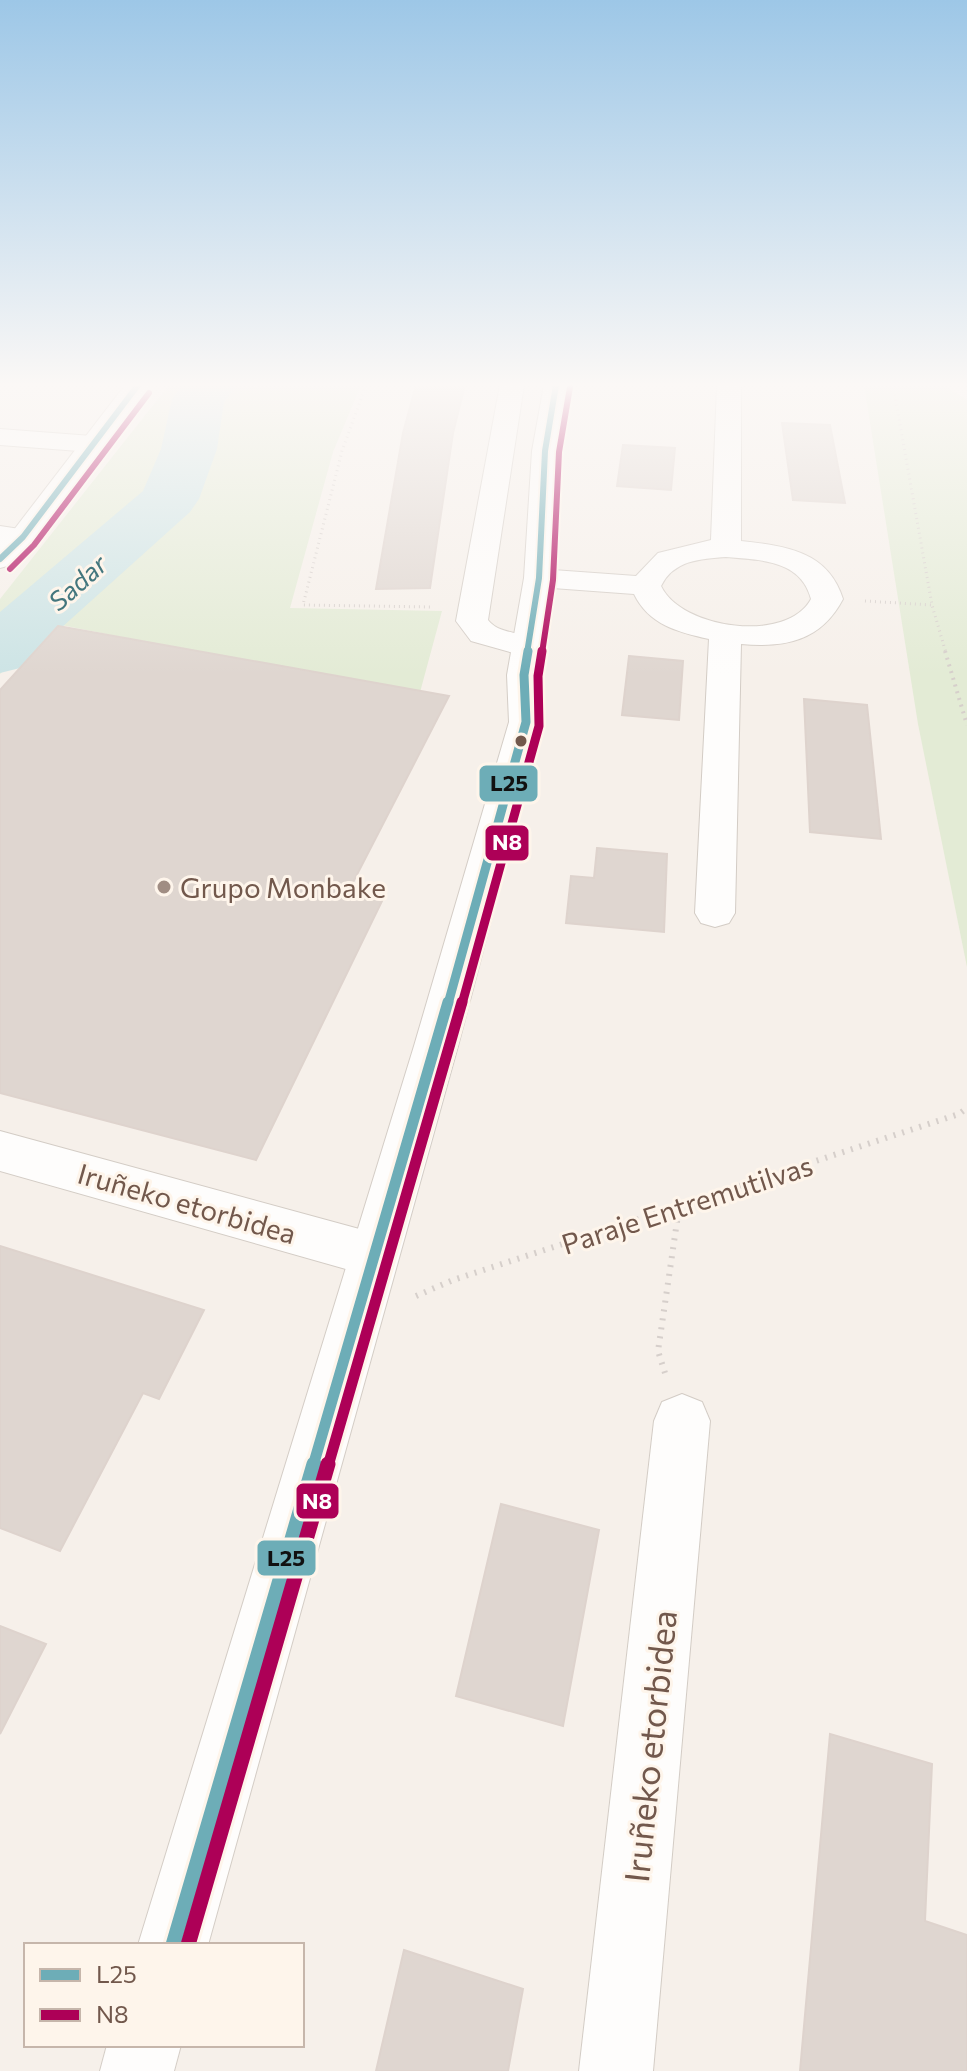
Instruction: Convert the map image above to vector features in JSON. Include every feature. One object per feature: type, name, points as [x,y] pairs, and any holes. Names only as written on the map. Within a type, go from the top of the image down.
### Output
[{"type":"street","points":[[0,559],[11,536],[59,482]]},
{"type":"street","points":[[495,482],[472,621],[482,634],[528,647]]},
{"type":"street","points":[[174,1943],[526,722],[524,675],[539,578],[544,482]]},
{"type":"street","points":[[726,548],[727,482]]},
{"type":"street","points":[[726,548],[772,553],[804,567],[822,581],[827,599],[820,614],[802,627],[776,634],[725,633],[684,623],[657,607],[646,586],[650,574],[661,561],[688,551],[726,548]]},
{"type":"street","points":[[539,578],[646,586]]},
{"type":"street","points":[[715,913],[725,633]]},
{"type":"street","name":"Iruñeko etorbidea","points":[[0,1151],[374,1255]]},
{"type":"street","name":"Iruñeko etorbidea","points":[[616,2071],[682,1421]]},
{"type":"street","points":[[137,2071],[143,2047]]},
{"type":"path","points":[[334,482],[303,605],[473,608]]},
{"type":"path","points":[[910,482],[932,605],[967,725]]},
{"type":"path","points":[[827,599],[932,605]]},
{"type":"path","name":"Paraje Entremutilvas","points":[[407,1299],[453,1280],[679,1208],[959,1114],[967,1108]]},
{"type":"path","points":[[679,1208],[658,1351],[682,1421]]},
{"type":"green space","points":[[93,482],[325,482],[290,608],[442,611],[419,696],[51,623],[0,674],[0,599]]},
{"type":"green space","points":[[879,482],[967,482],[967,967],[918,724]]},
{"type":"building","points":[[395,482],[446,482],[430,588],[376,589]]},
{"type":"building","points":[[618,482],[672,482],[671,490],[617,486]]},
{"type":"building","points":[[790,482],[841,482],[845,503],[793,500]]},
{"type":"building","name":"Grupo Monbake","points":[[58,626],[449,696],[348,892],[383,899],[256,1160],[0,1093],[0,690]]},
{"type":"building","points":[[629,656],[683,661],[679,720],[622,715]]},
{"type":"building","points":[[804,699],[867,705],[881,839],[810,832]]},
{"type":"building","points":[[597,848],[667,854],[664,932],[566,923],[571,876],[594,878]]},
{"type":"building","points":[[0,1246],[204,1310],[159,1399],[143,1393],[60,1551],[0,1528]]},
{"type":"building","points":[[501,1504],[599,1530],[563,1726],[456,1696]]},
{"type":"building","points":[[0,1626],[46,1644],[0,1734]]},
{"type":"building","points":[[830,1734],[932,1764],[925,1921],[967,1935],[967,2071],[800,2071]]},
{"type":"building","points":[[404,1950],[523,1989],[508,2071],[376,2071]]},
{"type":"waterway","name":"Sadar","points":[[0,652],[27,623],[169,499],[176,482]]},
{"type":"transit line","name":"L25","points":[[0,559],[23,537],[65,482]]},
{"type":"transit line","name":"N8","points":[[10,569],[34,545],[82,482]]},
{"type":"transit line","name":"L25","points":[[174,1943],[436,1046],[526,722],[524,675],[539,578],[544,482]]},
{"type":"transit line","name":"N8","points":[[189,1943],[449,1050],[539,726],[538,676],[553,580],[558,482]]},
{"type":"place","name":"Grupo Monbake","points":[[164,887]]}]
